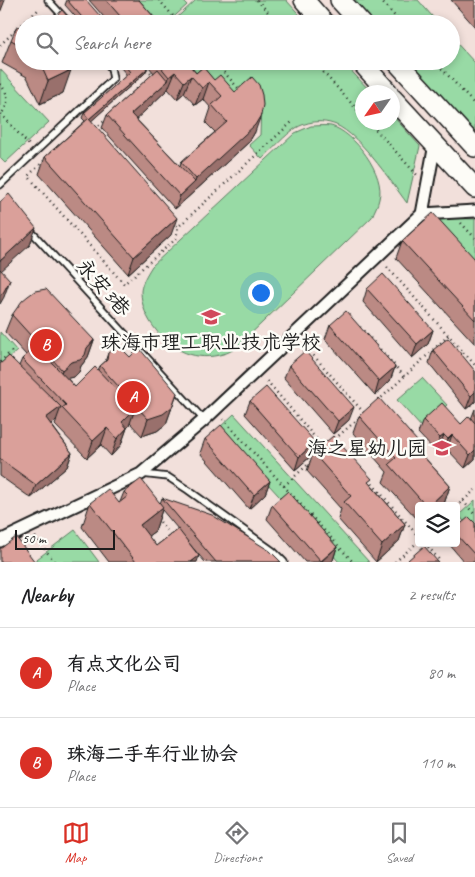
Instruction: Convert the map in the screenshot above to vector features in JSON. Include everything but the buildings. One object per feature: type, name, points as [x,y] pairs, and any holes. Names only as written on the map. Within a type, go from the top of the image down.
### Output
[{"type":"main road","points":[[304,0],[318,15]]},
{"type":"main road","points":[[340,0],[354,15]]},
{"type":"main road","points":[[368,70],[382,85]]},
{"type":"main road","points":[[404,70],[475,147]]},
{"type":"main road","points":[[400,107],[475,188]]},
{"type":"street","points":[[0,541],[141,474],[215,410],[422,214],[434,144]]},
{"type":"street","points":[[422,214],[475,212]]},
{"type":"lane","points":[[48,0],[62,15]]},
{"type":"lane","points":[[0,185],[113,79],[111,70]]},
{"type":"lane","name":"永安3巷","points":[[26,226],[204,420]]},
{"type":"lane","points":[[141,474],[168,477],[273,551],[284,562]]},
{"type":"path","points":[[159,0],[172,15]]},
{"type":"path","points":[[257,0],[271,15]]},
{"type":"path","points":[[380,0],[394,15]]},
{"type":"path","points":[[32,15],[38,9]]},
{"type":"path","points":[[0,45],[15,31]]},
{"type":"path","points":[[148,70],[153,76]]},
{"type":"path","points":[[222,70],[238,88]]},
{"type":"path","points":[[321,70],[355,107]]},
{"type":"path","points":[[443,70],[475,105]]},
{"type":"path","points":[[0,84],[5,90],[7,103],[5,109],[0,114],[35,152]]},
{"type":"path","points":[[92,132],[112,113]]},
{"type":"path","points":[[50,156],[28,176],[124,284],[176,239],[178,227],[292,122]]},
{"type":"path","points":[[376,130],[427,186]]},
{"type":"path","points":[[452,212],[475,238]]},
{"type":"path","points":[[171,219],[178,227]]},
{"type":"path","points":[[387,267],[475,364]]},
{"type":"path","points":[[358,324],[404,376]]},
{"type":"path","points":[[377,401],[449,335]]},
{"type":"path","points":[[307,348],[364,413],[334,440]]},
{"type":"path","points":[[0,362],[13,350]]},
{"type":"path","points":[[267,382],[325,449],[329,444]]},
{"type":"path","points":[[215,410],[354,562]]},
{"type":"path","points":[[284,486],[318,455]]},
{"type":"path","points":[[367,477],[415,532]]},
{"type":"path","points":[[460,504],[475,490]]},
{"type":"path","points":[[463,501],[475,515]]},
{"type":"path","points":[[155,516],[173,539]]},
{"type":"path","points":[[28,528],[55,562]]},
{"type":"path","points":[[395,562],[415,544]]},
{"type":"path","points":[[428,547],[441,562]]},
{"type":"green space","points":[[126,0],[182,0],[187,5],[176,15],[139,15]]},
{"type":"green space","points":[[196,0],[286,0],[300,15],[180,15]]},
{"type":"green space","points":[[351,0],[418,0],[431,15],[364,15]]},
{"type":"green space","points":[[460,47],[475,63],[475,137],[414,70],[460,70]]},
{"type":"green space","points":[[0,69],[49,122],[5,163],[0,158]]},
{"type":"green space","points":[[181,70],[350,70],[364,85],[355,85],[355,130],[400,130],[400,124],[420,146],[407,203],[362,145],[340,127],[330,123],[308,123],[296,128],[262,159],[249,145],[260,135],[261,104],[229,107]]},
{"type":"green space","points":[[311,126],[331,126],[340,130],[358,145],[366,156],[378,178],[380,189],[372,217],[235,348],[225,354],[204,357],[177,349],[162,337],[145,312],[141,291],[148,272],[152,266],[295,133]]},
{"type":"green space","points":[[434,218],[475,219],[475,263]]},
{"type":"green space","points":[[0,332],[17,351],[0,366]]},
{"type":"green space","points":[[422,378],[447,405],[422,428],[397,400]]},
{"type":"green space","points":[[234,414],[369,562],[339,562],[218,429]]},
{"type":"green space","points":[[475,500],[475,535],[460,516]]},
{"type":"green space","points":[[75,530],[99,562],[33,562]]},
{"type":"place","name":"珠海市理工职业技术学校","points":[[211,317]]},
{"type":"place","name":"珠海二手车行业协会","points":[[46,345]]},
{"type":"place","name":"有点文化公司","points":[[133,397]]},
{"type":"place","name":"海之星幼儿园","points":[[442,448]]}]
